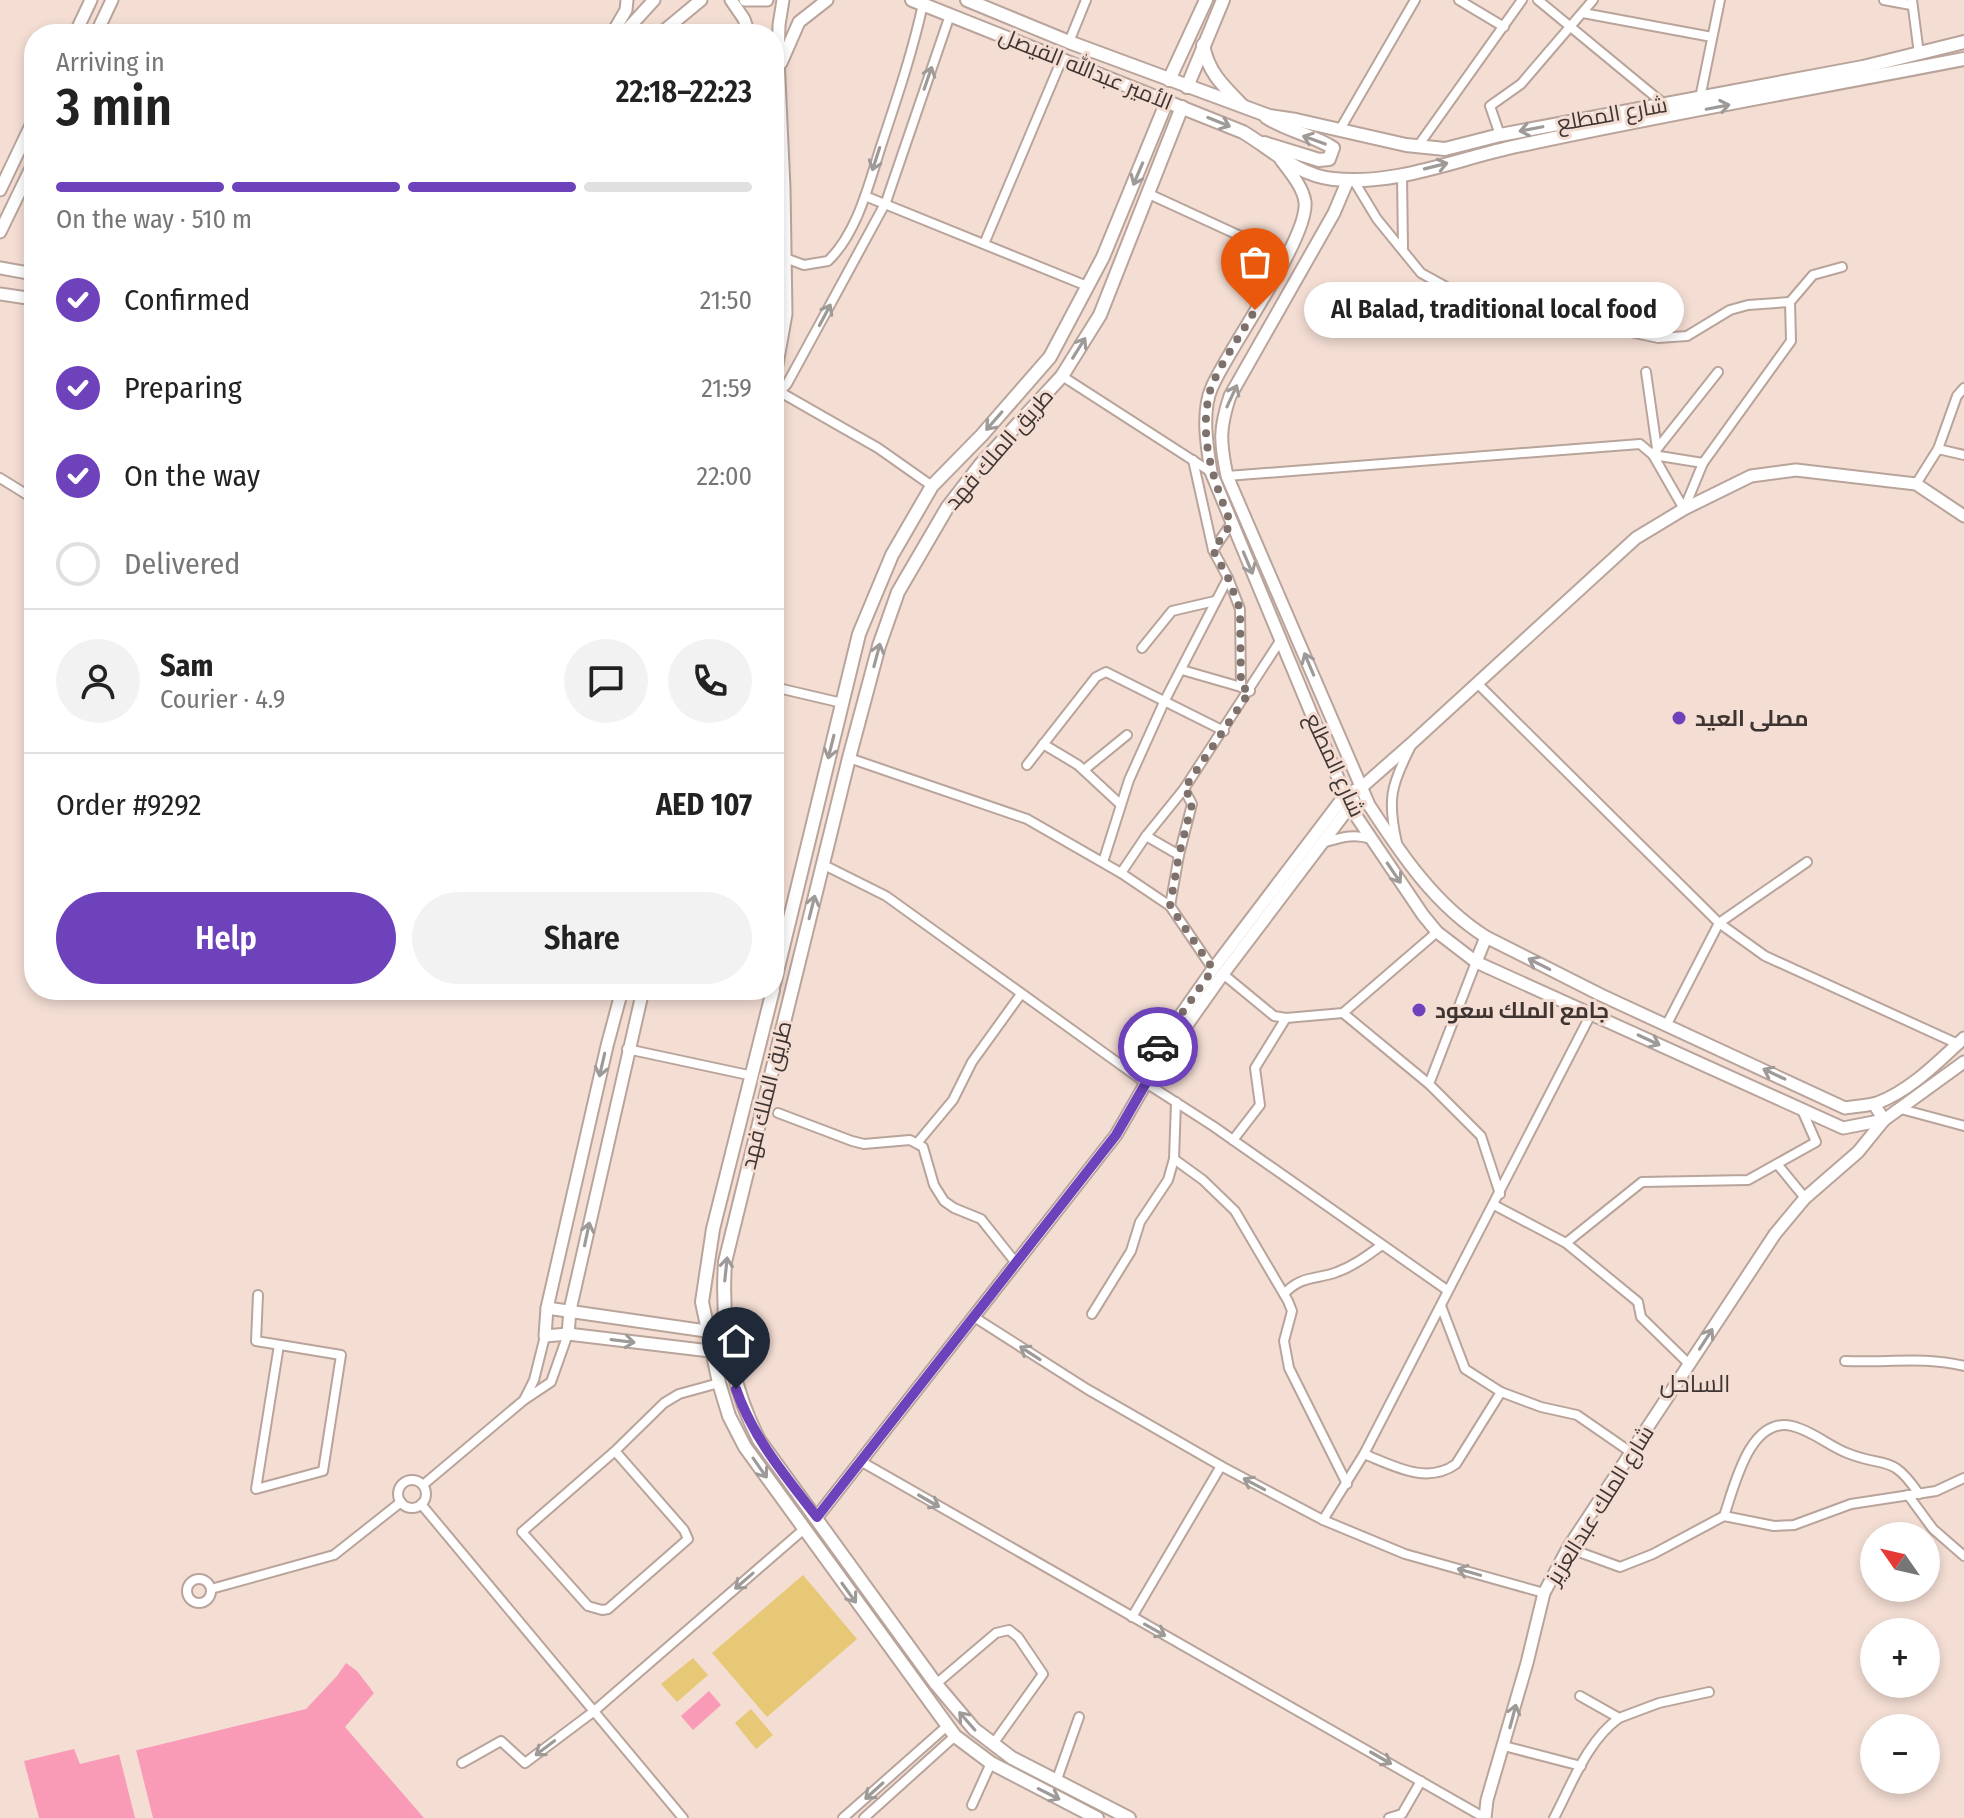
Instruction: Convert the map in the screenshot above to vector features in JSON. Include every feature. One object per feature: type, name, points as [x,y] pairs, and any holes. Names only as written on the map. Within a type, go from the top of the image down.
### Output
[{"type":"main road","name":"الأمير عبدالله الفيصل","points":[[967,0],[1256,112]]},
{"type":"main road","points":[[1169,80],[1206,0]]},
{"type":"main road","points":[[1187,87],[1223,0]]},
{"type":"main road","name":"الأمير عبدالله الفيصل","points":[[924,3],[1259,141]]},
{"type":"main road","name":"شارع المطلع","points":[[1256,112],[1339,131],[1445,149],[1500,135],[1920,55],[1964,42]]},
{"type":"main road","points":[[1203,45],[1206,63],[1213,73],[1256,112],[1282,128],[1326,144],[1333,148],[1333,152],[1329,159],[1319,160],[1259,141]]},
{"type":"main road","name":"شارع المطلع","points":[[1259,141],[1281,160],[1307,173],[1351,181],[1402,175],[1516,146],[1964,59]]},
{"type":"main road","points":[[1180,60],[1185,69],[1194,69]]},
{"type":"main road","name":"طريق الملك فهد","points":[[784,939],[859,634],[892,555],[932,486],[982,435],[1050,357],[1103,257],[1167,101]]},
{"type":"main road","name":"طريق الملك فهد","points":[[1129,1818],[1056,1782],[993,1744],[974,1729],[936,1684],[759,1440],[743,1410],[732,1369],[723,1304],[725,1262],[822,864],[879,646],[898,592],[947,508],[981,464],[1062,376],[1100,315],[1182,107]]},
{"type":"main road","points":[[1154,136],[1162,132],[1170,140]]},
{"type":"main road","points":[[784,939],[803,943]]},
{"type":"main road","name":"طريق الملك فهد","points":[[770,1000],[713,1229],[702,1302],[710,1351],[729,1416],[745,1447],[803,1530],[951,1731],[991,1763],[1097,1818]]},
{"type":"street","points":[[80,24],[91,0]]},
{"type":"street","points":[[101,24],[112,0]]},
{"type":"street","points":[[618,24],[626,10],[627,0]]},
{"type":"street","points":[[632,24],[654,0]]},
{"type":"street","points":[[672,24],[701,0]]},
{"type":"street","points":[[731,0],[746,24]]},
{"type":"street","points":[[745,0],[767,0]]},
{"type":"street","points":[[779,24],[783,0]]},
{"type":"street","points":[[784,56],[799,22],[827,0]]},
{"type":"street","points":[[1069,42],[1086,0]]},
{"type":"street","points":[[1339,131],[1415,0]]},
{"type":"street","points":[[1459,0],[1504,27]]},
{"type":"street","points":[[1418,146],[1522,0]]},
{"type":"street","points":[[1538,0],[1664,104]]},
{"type":"street","points":[[1500,135],[1490,106],[1521,84],[1593,0]]},
{"type":"street","points":[[1700,98],[1720,0]]},
{"type":"street","points":[[1884,0],[1911,3],[1920,55]]},
{"type":"street","points":[[785,258],[804,265],[828,261],[845,239],[865,196],[924,3]]},
{"type":"street","points":[[1583,13],[1712,37]]},
{"type":"street","points":[[784,386],[886,202],[950,15]]},
{"type":"street","points":[[984,244],[1062,59]]},
{"type":"street","points":[[0,190],[24,140]]},
{"type":"street","name":"شارع المطلع","points":[[1281,160],[1303,195],[1305,206],[1286,257],[1210,390],[1205,437],[1211,472],[1350,807],[1437,932],[1476,962],[1843,1128],[1884,1120],[1964,1062]]},
{"type":"street","points":[[1402,175],[1403,249]]},
{"type":"street","points":[[1351,181],[1421,273],[1459,294],[1509,299],[1575,320],[1658,338],[1687,336],[1730,310],[1748,305],[1790,302]]},
{"type":"street","name":"شارع المطلع","points":[[1351,181],[1230,396],[1221,423],[1227,476],[1369,805],[1433,894],[1468,926],[1486,937],[1601,995],[1845,1108],[1874,1104]]},
{"type":"street","points":[[0,232],[24,183]]},
{"type":"street","points":[[1149,194],[1286,257]]},
{"type":"street","points":[[865,196],[1087,286]]},
{"type":"street","points":[[784,227],[784,329]]},
{"type":"street","points":[[1684,509],[1703,463],[1791,341],[1790,302],[1813,275],[1842,267]]},
{"type":"street","points":[[0,268],[24,272]]},
{"type":"street","points":[[0,294],[24,298]]},
{"type":"street","points":[[1646,372],[1655,452],[1684,509]]},
{"type":"street","points":[[1655,452],[1718,372]]},
{"type":"street","points":[[1062,376],[1211,472]]},
{"type":"street","points":[[1916,484],[1938,449],[1964,388]]},
{"type":"street","points":[[784,395],[878,448],[932,486]]},
{"type":"street","points":[[1227,476],[1640,444],[1655,452],[1703,463]]},
{"type":"street","points":[[1938,449],[1964,455]]},
{"type":"street","points":[[1193,460],[1213,550],[1240,609],[1245,689]]},
{"type":"street","points":[[817,1517],[1116,1135],[1218,972],[1345,795],[1362,787],[1413,742],[1636,538],[1684,509],[1751,476],[1796,470],[1916,484],[1964,516]]},
{"type":"street","points":[[0,478],[24,493]]},
{"type":"street","points":[[1213,550],[1231,524]]},
{"type":"street","points":[[1103,862],[1120,804],[1165,700],[1228,578]]},
{"type":"street","points":[[1142,648],[1172,611],[1215,601]]},
{"type":"street","points":[[1121,873],[1224,731],[1245,689],[1280,641]]},
{"type":"street","points":[[1182,670],[1245,689]]},
{"type":"street","points":[[1027,765],[1100,673],[1106,672],[1224,731]]},
{"type":"street","points":[[1477,683],[1719,923],[1765,956],[1961,1041],[1892,1096],[1874,1104],[1884,1120]]},
{"type":"street","points":[[784,689],[842,703]]},
{"type":"street","points":[[1084,770],[1127,735]]},
{"type":"street","points":[[1398,848],[1390,813],[1392,789],[1413,742]]},
{"type":"street","points":[[1043,744],[1084,770],[1120,804]]},
{"type":"street","points":[[849,758],[1027,819],[1103,862],[1170,906],[1218,972],[1274,1016],[1286,1018],[1343,1013],[1437,932]]},
{"type":"street","points":[[1218,972],[1350,807],[1362,787]]},
{"type":"street","points":[[1170,906],[1192,804],[1184,789]]},
{"type":"street","points":[[1321,843],[1359,835],[1371,839]]},
{"type":"street","points":[[1146,836],[1179,855]]},
{"type":"street","points":[[1667,1024],[1719,923],[1807,862]]},
{"type":"street","points":[[822,864],[886,896],[1146,1083],[1447,1290]]},
{"type":"street","points":[[1429,1084],[1486,937]]},
{"type":"street","points":[[918,1142],[953,1100],[972,1062],[1021,994]]},
{"type":"street","points":[[524,1400],[534,1380],[545,1336],[547,1308],[619,1000]]},
{"type":"street","points":[[423,1485],[524,1400],[551,1382],[568,1334],[570,1310],[640,1000]]},
{"type":"street","points":[[1343,1013],[1429,1084],[1481,1136],[1500,1194]]},
{"type":"street","points":[[1323,1520],[1364,1454],[1591,1014]]},
{"type":"street","points":[[1233,1140],[1260,1105],[1255,1068],[1286,1018]]},
{"type":"street","points":[[627,1049],[753,1076]]},
{"type":"street","points":[[1892,1096],[1901,1109],[1964,1126]]},
{"type":"street","points":[[1092,1314],[1131,1251],[1140,1222],[1168,1180],[1174,1159],[1176,1102]]},
{"type":"street","points":[[1566,1243],[1642,1182],[1748,1180],[1778,1165],[1816,1142],[1802,1110]]},
{"type":"street","points":[[778,1113],[864,1144],[918,1142],[923,1147],[934,1185],[944,1201],[981,1219],[1016,1263]]},
{"type":"street","name":"شارع الملك عبدالعزيز","points":[[1485,1818],[1487,1800],[1544,1593],[1568,1548],[1775,1234],[1805,1198],[1858,1152],[1884,1120]]},
{"type":"street","points":[[1174,1159],[1203,1180],[1235,1211],[1284,1294],[1292,1311],[1284,1341],[1289,1368],[1347,1484]]},
{"type":"street","points":[[1778,1165],[1805,1198]]},
{"type":"street","points":[[1494,1205],[1566,1243],[1638,1302],[1641,1317],[1690,1365]]},
{"type":"street","points":[[1284,1294],[1293,1284],[1335,1273],[1362,1260],[1382,1245]]},
{"type":"street","points":[[258,1295],[256,1341],[341,1355],[323,1471],[256,1489],[279,1345]]},
{"type":"street","points":[[1441,1306],[1465,1369],[1501,1392],[1541,1407],[1577,1415],[1632,1453]]},
{"type":"street","points":[[547,1308],[706,1331]]},
{"type":"street","points":[[974,1317],[1087,1389],[1323,1520],[1405,1554],[1544,1593]]},
{"type":"street","points":[[545,1336],[568,1334],[710,1351]]},
{"type":"street","points":[[1845,1361],[1877,1363],[1920,1359],[1964,1366]]},
{"type":"street","points":[[615,1451],[684,1530],[688,1539],[608,1609],[602,1610],[588,1606],[522,1532],[615,1451],[664,1403],[679,1394],[719,1383]]},
{"type":"street","points":[[1364,1454],[1415,1474],[1448,1470],[1456,1464],[1501,1392]]},
{"type":"street","points":[[1724,1516],[1748,1452],[1762,1432],[1780,1425],[1792,1426],[1847,1453],[1896,1466],[1905,1473],[1919,1494]]},
{"type":"street","points":[[862,1462],[1485,1818]]},
{"type":"street","points":[[1132,1617],[1221,1466]]},
{"type":"street","points":[[1568,1548],[1620,1567],[1653,1554],[1724,1516],[1774,1526],[1794,1525],[1851,1504],[1936,1491],[1964,1478]]},
{"type":"street","points":[[412,1480],[423,1485],[426,1497],[421,1504],[413,1507],[401,1502],[398,1494],[404,1483],[412,1480]]},
{"type":"street","points":[[1908,1495],[1933,1529],[1964,1556]]},
{"type":"street","points":[[211,1589],[334,1555],[401,1502]]},
{"type":"street","points":[[421,1504],[683,1818]]},
{"type":"street","points":[[462,1763],[501,1741],[525,1763],[593,1712],[803,1530]]},
{"type":"street","points":[[936,1684],[996,1633],[1009,1630],[1018,1637],[1043,1674],[993,1744]]},
{"type":"street","points":[[1554,1818],[1588,1753],[1610,1724],[1659,1703],[1709,1692]]},
{"type":"street","points":[[1580,1696],[1619,1718]]},
{"type":"street","points":[[1056,1782],[1079,1717]]},
{"type":"street","points":[[843,1818],[951,1731]]},
{"type":"street","points":[[864,1818],[951,1731]]},
{"type":"street","points":[[1504,1746],[1581,1766]]},
{"type":"street","points":[[972,1805],[991,1763]]},
{"type":"street","points":[[1389,1818],[1402,1814],[1421,1781]]},
{"type":"shaded area","points":[[803,1575],[857,1639],[767,1717],[712,1653]]},
{"type":"shaded area","points":[[693,1658],[708,1675],[677,1702],[661,1684]]},
{"type":"shaded area","points":[[346,1663],[357,1671],[374,1693],[345,1727],[424,1818],[39,1818],[24,1761],[74,1749],[80,1764],[306,1709]]},
{"type":"shaded area","points":[[709,1691],[721,1705],[693,1730],[681,1716]]},
{"type":"shaded area","points":[[751,1709],[773,1735],[756,1749],[735,1723]]},
{"type":"pier","points":[[135,1746],[153,1818],[135,1818],[118,1750]]},
{"type":"way so far","points":[[1158,1047],[1213,969],[1170,906],[1192,804],[1184,789],[1250,691],[1241,687],[1240,609],[1213,550],[1231,524],[1211,472],[1205,437],[1210,390],[1255,310]]},
{"type":"place","name":"Al Balad, traditional local food","points":[[1255,310]]},
{"type":"place","name":"مصلى العيد","points":[[1679,718]]},
{"type":"place","name":"جامع الملك سعود","points":[[1419,1010]]},
{"type":"district","name":"الساحل","points":[[1695,1384]]},
{"type":"route","points":[[736,1389],[759,1440],[817,1517],[1116,1135],[1146,1083],[1149,1060],[1158,1047]]}]
